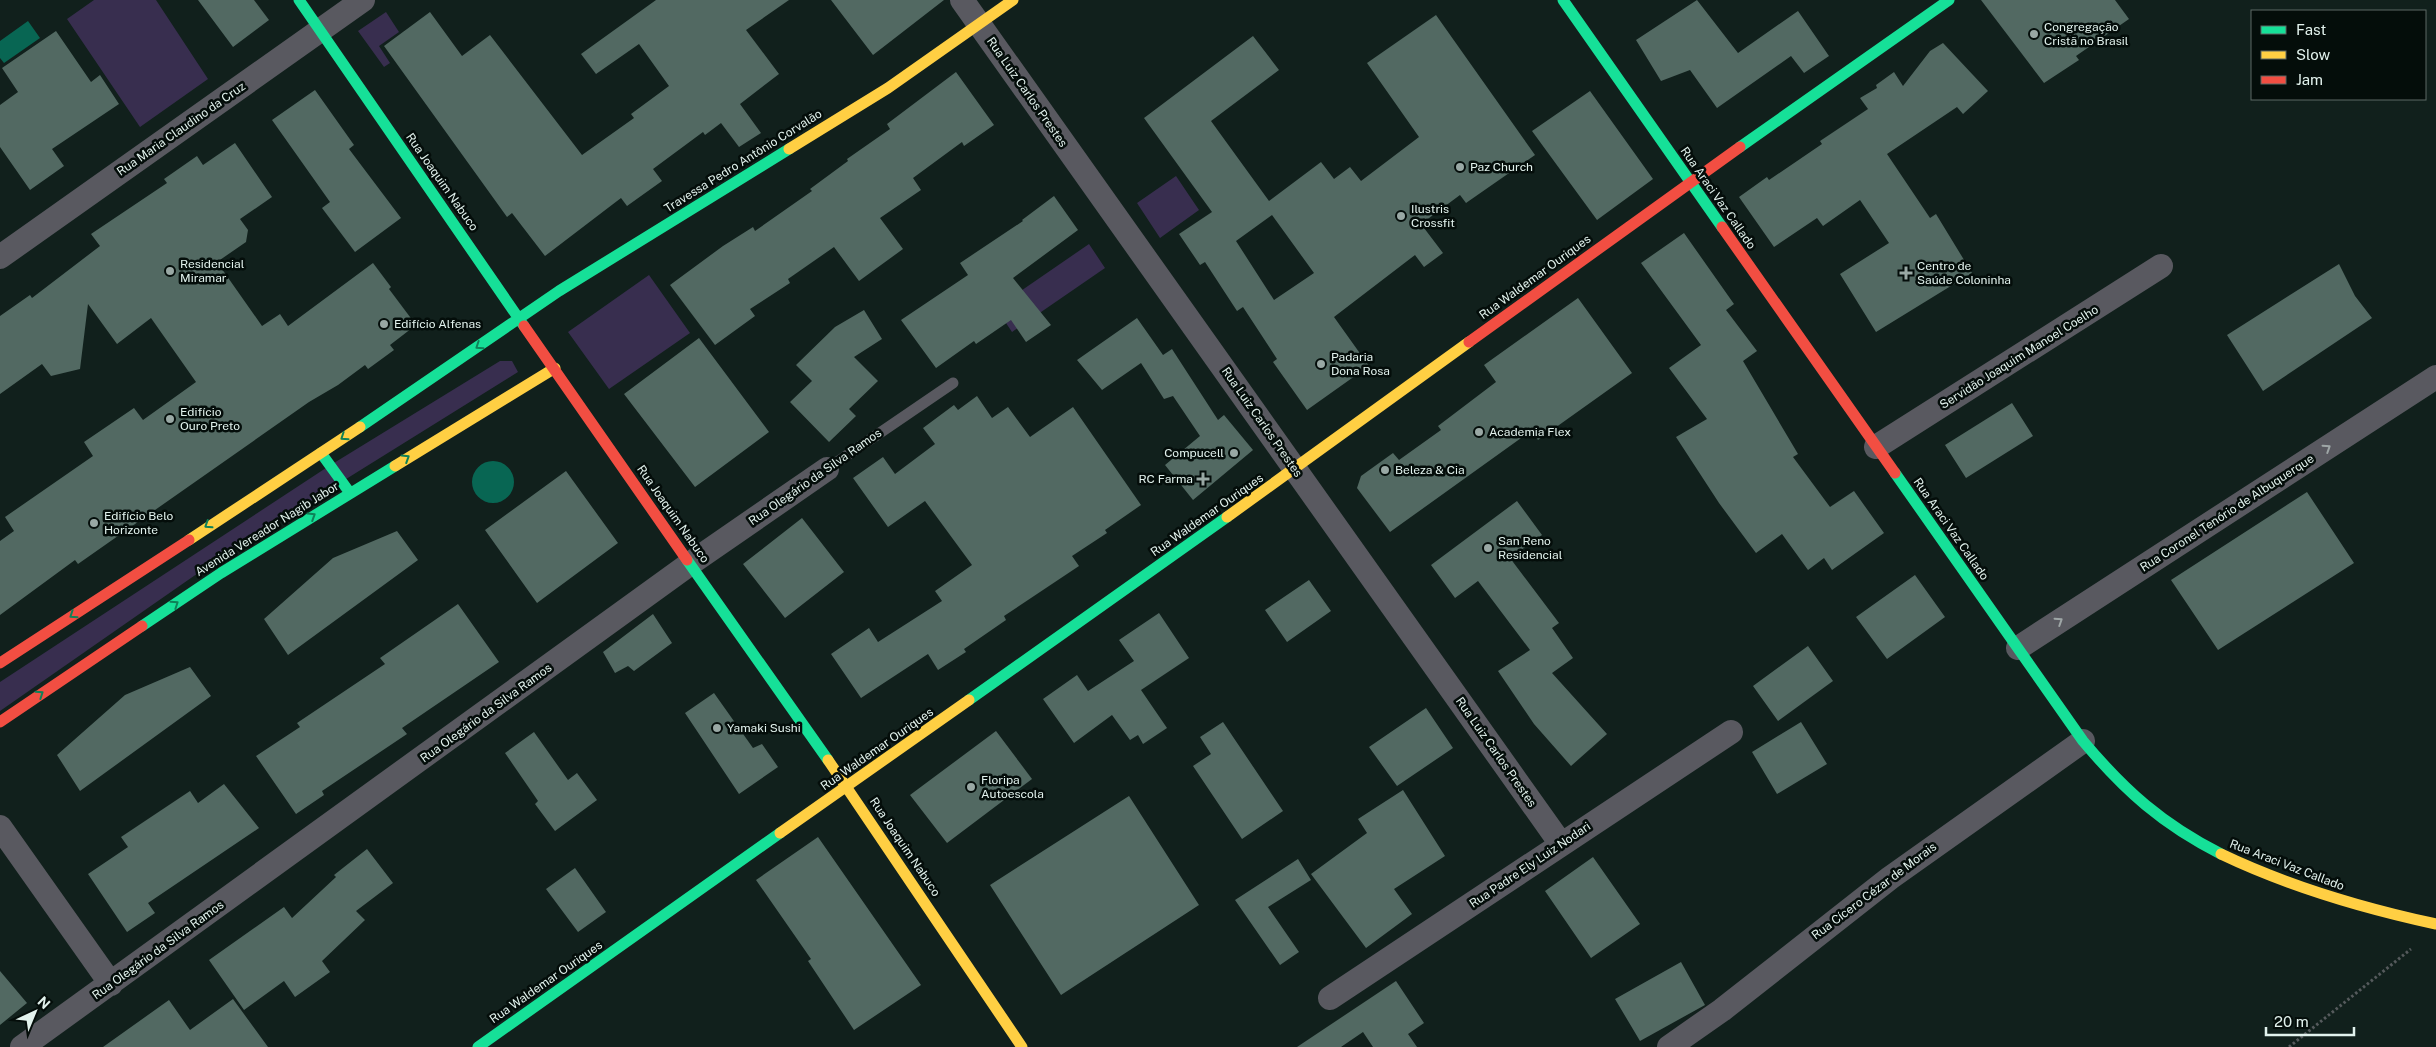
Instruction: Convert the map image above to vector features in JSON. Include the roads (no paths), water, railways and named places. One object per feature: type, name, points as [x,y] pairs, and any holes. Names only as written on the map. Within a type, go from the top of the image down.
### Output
[{"type":"main road","name":"Rua Joaquim Nabuco","points":[[299,0],[555,368],[589,420],[847,787],[1022,1047]]},
{"type":"main road","name":"Travessa Pedro Antônio Corvalão","points":[[519,318],[888,88],[1013,0]]},
{"type":"main road","name":"Rua Araci Vaz Callado","points":[[1563,0],[2083,741],[2117,781],[2153,813],[2230,860],[2311,891],[2390,915],[2436,924]]},
{"type":"main road","name":"Rua Waldemar Ouriques","points":[[478,1047],[1295,469],[1690,182],[1949,0]]},
{"type":"main road","points":[[0,663],[321,453],[519,318]]},
{"type":"main road","name":"Avenida Vereador Nagib Jabor","points":[[0,722],[221,573],[555,368]]},
{"type":"main road","points":[[321,453],[350,493]]},
{"type":"street","name":"Rua Maria Claudino da Cruz","points":[[0,257],[363,0]]},
{"type":"street","name":"Rua Luiz Carlos Prestes","points":[[962,0],[1561,844]]},
{"type":"street","name":"Servidão Joaquim Manoel Coelho","points":[[1876,447],[2161,266]]},
{"type":"street","name":"Rua Coronel Tenório de Albuquerque","points":[[2018,648],[2436,378]]},
{"type":"street","name":"Rua Olegário da Silva Ramos","points":[[22,1047],[691,563],[827,469]]},
{"type":"street","name":"Rua Padre Ely Luiz Nodari","points":[[1330,998],[1731,732]]},
{"type":"street","name":"Rua Cícero Cézar de Morais","points":[[1669,1047],[1722,1010],[1890,878],[2083,741]]},
{"type":"street","points":[[0,827],[111,984]]},
{"type":"lane","name":"Rua Olegário da Silva Ramos","points":[[827,469],[953,383]]},
{"type":"place","name":"Congregação Cristã no Brasil","points":[[2034,34]]},
{"type":"place","name":"Paz Church","points":[[1460,167]]},
{"type":"place","name":"Ilustris Crossfit","points":[[1401,216]]},
{"type":"place","name":"Residencial Miramar","points":[[170,271]]},
{"type":"place","name":"Centro de Saúde Coloninha","points":[[1906,273]]},
{"type":"place","name":"Edifício Alfenas","points":[[384,324]]},
{"type":"place","name":"Padaria Dona Rosa","points":[[1321,364]]},
{"type":"place","name":"Edifício Ouro Preto","points":[[170,419]]},
{"type":"place","name":"Academia Flex","points":[[1479,432]]},
{"type":"place","name":"Compucell","points":[[1234,453]]},
{"type":"place","name":"Beleza & Cia","points":[[1385,470]]},
{"type":"place","name":"RC Farma","points":[[1203,479]]},
{"type":"place","name":"Edifício Belo Horizonte","points":[[94,523]]},
{"type":"place","name":"San Reno Residencial","points":[[1488,548]]},
{"type":"place","name":"Yamaki Sushi","points":[[717,728]]},
{"type":"place","name":"Floripa Autoescola","points":[[971,787]]}]
